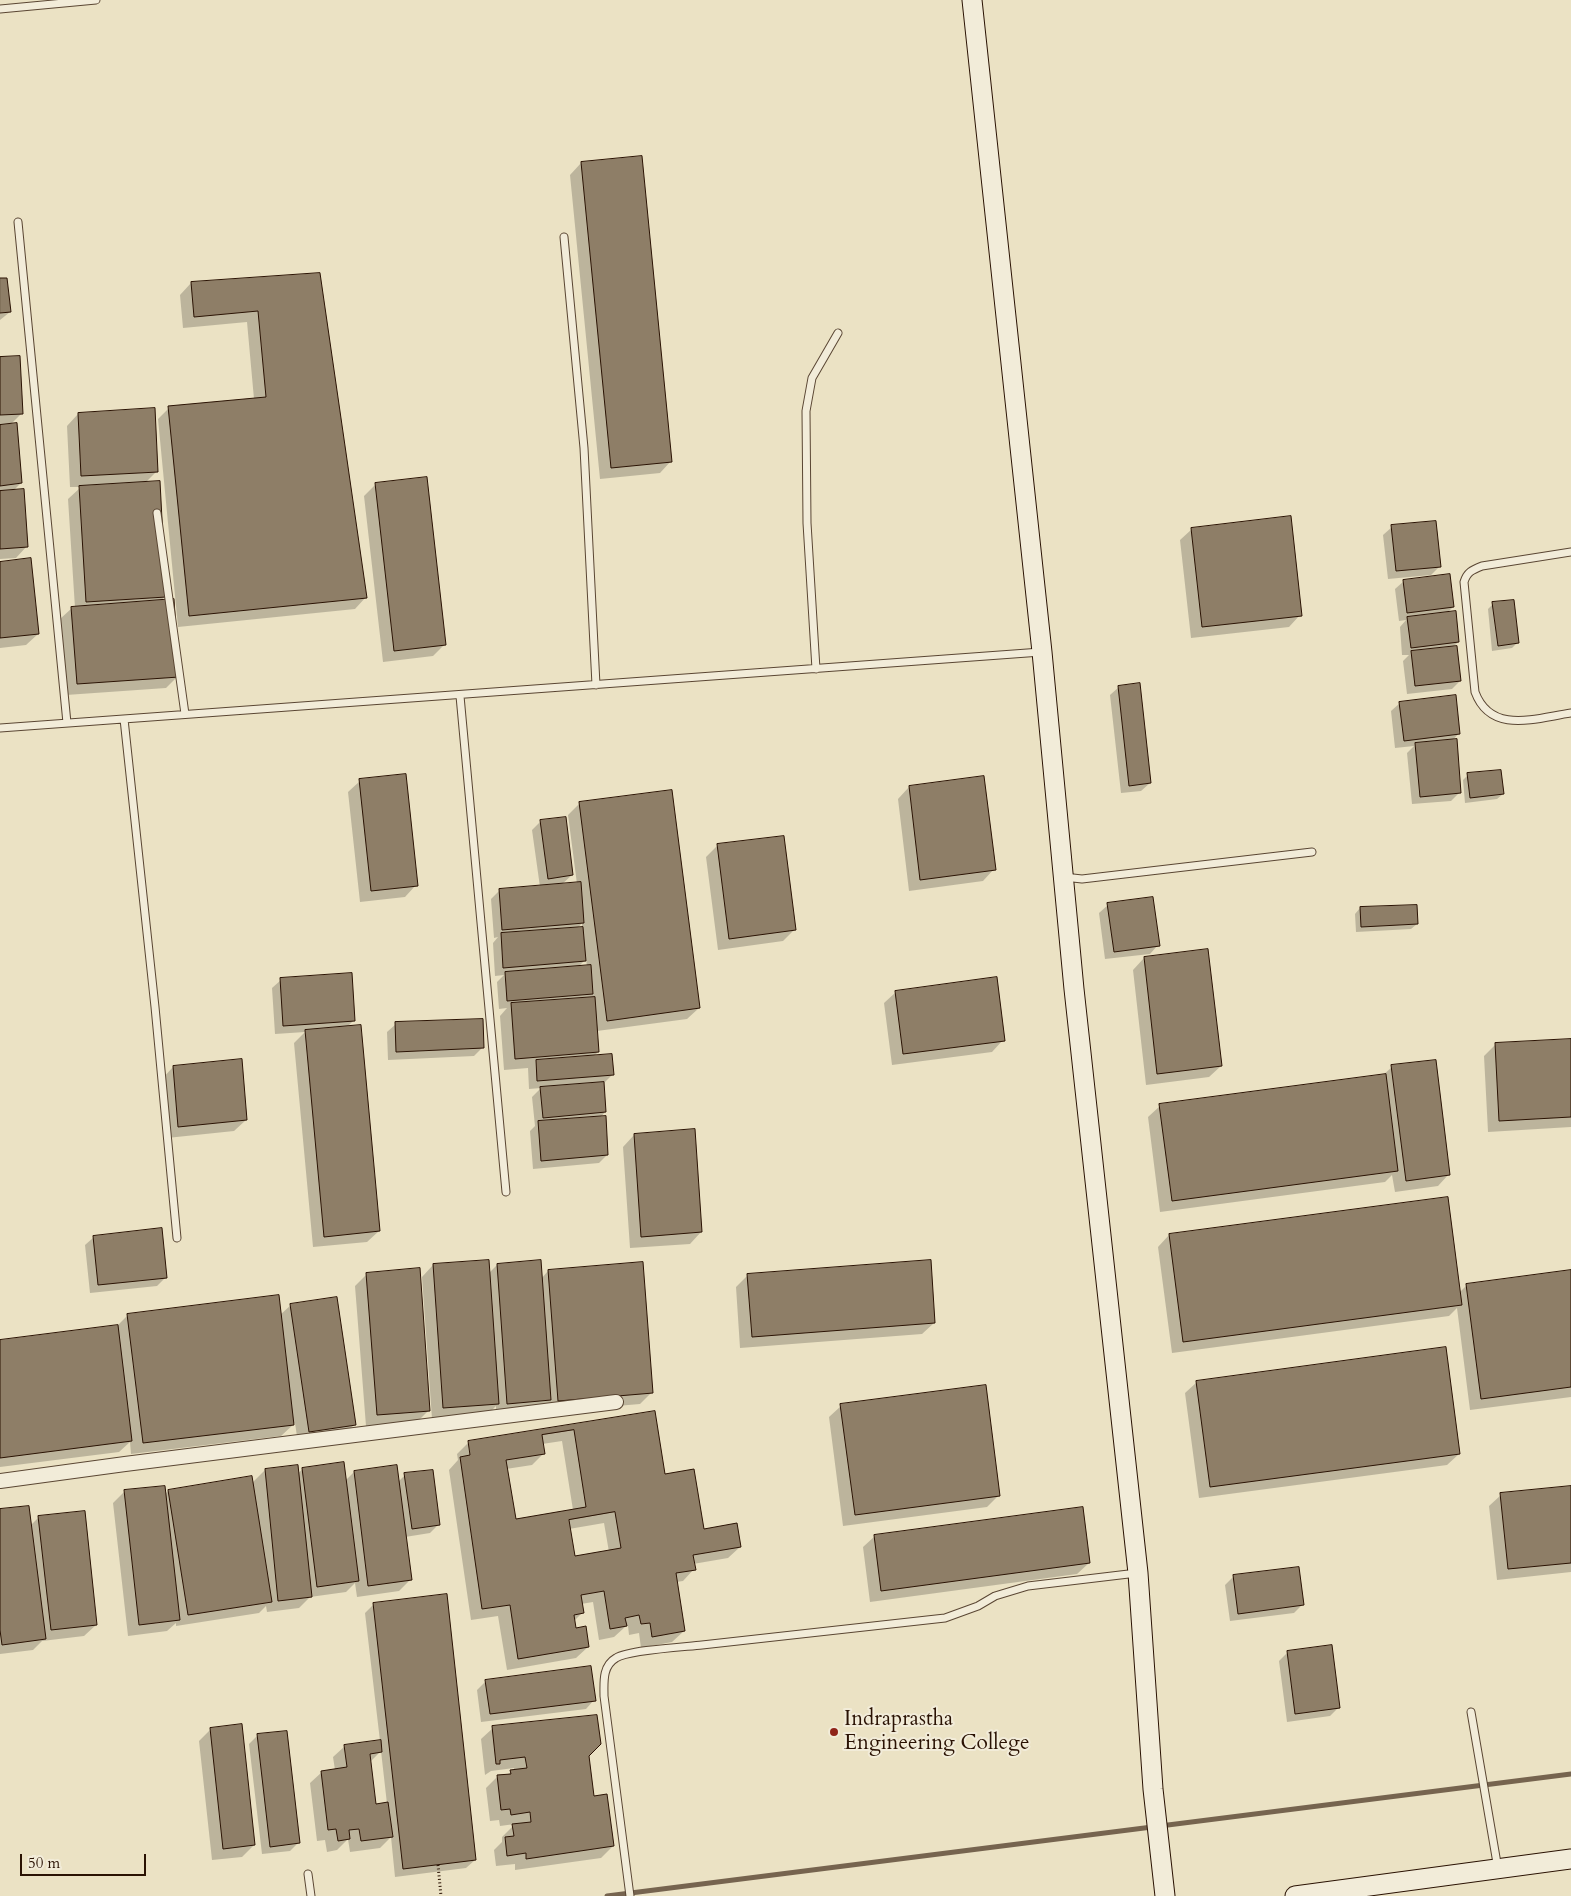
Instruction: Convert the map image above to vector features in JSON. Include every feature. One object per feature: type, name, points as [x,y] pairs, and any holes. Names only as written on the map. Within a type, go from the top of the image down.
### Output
[{"type":"street","points":[[972,0],[1138,1573],[1153,1788],[1165,1896]]},
{"type":"street","points":[[0,1481],[616,1402]]},
{"type":"street","points":[[1295,1896],[1571,1859]]},
{"type":"lane","points":[[0,9],[96,0]]},
{"type":"lane","points":[[18,222],[67,723]]},
{"type":"lane","points":[[564,237],[584,448],[596,685]]},
{"type":"lane","points":[[816,669],[807,523],[806,411],[812,378],[838,333]]},
{"type":"lane","points":[[157,513],[185,714]]},
{"type":"lane","points":[[1571,552],[1482,566],[1466,575],[1464,582],[1475,692],[1479,703],[1494,717],[1508,720],[1520,721],[1571,713]]},
{"type":"lane","points":[[0,728],[460,696],[1042,652]]},
{"type":"lane","points":[[460,696],[506,1192]]},
{"type":"lane","points":[[124,719],[155,1007],[177,1238]]},
{"type":"lane","points":[[1064,877],[1082,879],[1312,852]]},
{"type":"lane","points":[[630,1896],[604,1696],[604,1676],[609,1664],[616,1658],[628,1654],[675,1648],[944,1618],[978,1606],[995,1596],[1028,1586],[1138,1573]]},
{"type":"lane","points":[[1471,1712],[1498,1869]]},
{"type":"lane","points":[[308,1874],[311,1896]]},
{"type":"path","points":[[438,1865],[441,1896]]},
{"type":"building","points":[[642,156],[672,462],[611,468],[581,162]]},
{"type":"building","points":[[320,273],[367,598],[189,616],[168,406],[266,397],[258,311],[194,317],[191,282]]},
{"type":"building","points":[[0,278],[7,278],[11,312],[0,313]]},
{"type":"building","points":[[20,356],[23,414],[0,415],[0,357]]},
{"type":"building","points":[[155,408],[158,472],[81,476],[78,413]]},
{"type":"building","points":[[17,423],[22,483],[0,486],[0,425]]},
{"type":"building","points":[[427,477],[446,645],[394,651],[375,483]]},
{"type":"building","points":[[160,481],[166,597],[86,602],[79,486]]},
{"type":"building","points":[[24,489],[28,547],[0,549],[0,491]]},
{"type":"building","points":[[1291,516],[1302,616],[1202,627],[1191,528]]},
{"type":"building","points":[[1436,521],[1441,567],[1396,571],[1391,525]]},
{"type":"building","points":[[31,558],[39,634],[0,638],[0,562]]},
{"type":"building","points":[[1450,574],[1454,607],[1407,613],[1403,580]]},
{"type":"building","points":[[174,599],[179,677],[77,684],[71,607]]},
{"type":"building","points":[[1514,600],[1519,643],[1498,646],[1492,602]]},
{"type":"building","points":[[1456,611],[1459,642],[1411,648],[1407,617]]},
{"type":"building","points":[[1457,646],[1461,681],[1415,686],[1411,651]]},
{"type":"building","points":[[1140,683],[1151,783],[1129,786],[1118,686]]},
{"type":"building","points":[[1456,695],[1460,734],[1404,741],[1399,702]]},
{"type":"building","points":[[1457,739],[1461,793],[1420,797],[1415,743]]},
{"type":"building","points":[[1501,770],[1504,794],[1470,798],[1467,773]]},
{"type":"building","points":[[406,774],[418,886],[371,891],[359,779]]},
{"type":"building","points":[[984,776],[996,870],[920,880],[909,786]]},
{"type":"building","points":[[672,790],[700,1008],[607,1021],[579,802]]},
{"type":"building","points":[[566,817],[573,875],[548,879],[540,820]]},
{"type":"building","points":[[784,836],[796,930],[729,939],[717,844]]},
{"type":"building","points":[[581,882],[584,923],[502,930],[499,889]]},
{"type":"building","points":[[1153,897],[1160,946],[1114,952],[1107,903]]},
{"type":"building","points":[[1417,905],[1418,924],[1361,927],[1360,907]]},
{"type":"building","points":[[583,927],[586,961],[503,968],[501,933]]},
{"type":"building","points":[[1208,949],[1222,1066],[1157,1074],[1144,957]]},
{"type":"building","points":[[591,965],[593,994],[507,1001],[505,972]]},
{"type":"building","points":[[352,973],[355,1021],[283,1026],[280,978]]},
{"type":"building","points":[[997,977],[1005,1041],[903,1054],[895,991]]},
{"type":"building","points":[[595,997],[599,1052],[515,1059],[511,1003]]},
{"type":"building","points":[[483,1019],[484,1048],[396,1052],[395,1022]]},
{"type":"building","points":[[361,1025],[380,1231],[324,1237],[305,1030]]},
{"type":"building","points":[[1571,1039],[1571,1117],[1499,1121],[1495,1043]]},
{"type":"building","points":[[612,1054],[614,1075],[537,1081],[536,1060]]},
{"type":"building","points":[[242,1059],[247,1120],[178,1127],[173,1066]]},
{"type":"building","points":[[1436,1060],[1450,1175],[1406,1181],[1391,1065]]},
{"type":"building","points":[[1386,1074],[1398,1171],[1172,1201],[1159,1104]]},
{"type":"building","points":[[604,1082],[606,1112],[543,1118],[540,1087]]},
{"type":"building","points":[[606,1116],[608,1155],[541,1161],[538,1121]]},
{"type":"building","points":[[695,1129],[702,1232],[641,1237],[634,1134]]},
{"type":"building","points":[[1448,1197],[1462,1305],[1183,1342],[1169,1234]]},
{"type":"building","points":[[162,1228],[167,1278],[98,1285],[93,1236]]},
{"type":"building","points":[[489,1260],[499,1404],[443,1408],[433,1264]]},
{"type":"building","points":[[541,1260],[551,1400],[507,1404],[497,1264]]},
{"type":"building","points":[[931,1260],[935,1323],[752,1337],[747,1274]]},
{"type":"building","points":[[643,1262],[653,1393],[558,1401],[548,1270]]},
{"type":"building","points":[[420,1268],[430,1411],[377,1415],[366,1273]]},
{"type":"building","points":[[1571,1270],[1571,1387],[1481,1399],[1466,1284]]},
{"type":"building","points":[[279,1295],[294,1425],[143,1443],[127,1314]]},
{"type":"building","points":[[337,1297],[356,1425],[309,1432],[290,1304]]},
{"type":"building","points":[[118,1325],[132,1441],[0,1458],[0,1340]]},
{"type":"building","points":[[1446,1347],[1460,1454],[1210,1487],[1196,1381]]},
{"type":"building","points":[[986,1385],[1000,1496],[855,1515],[840,1404]]},
{"type":"building","points":[[655,1411],[665,1474],[694,1469],[704,1529],[737,1523],[741,1547],[693,1555],[696,1570],[676,1573],[685,1631],[652,1637],[650,1623],[641,1624],[639,1615],[625,1618],[627,1626],[610,1629],[604,1591],[581,1595],[584,1613],[574,1615],[576,1628],[586,1626],[589,1647],[518,1659],[510,1605],[482,1609],[460,1457],[470,1455],[468,1441]],"holes":[[[574,1430],[586,1507],[516,1519],[506,1460],[545,1454],[542,1435]],[[615,1512],[621,1548],[575,1556],[569,1520]]]},
{"type":"building","points":[[344,1462],[359,1581],[317,1587],[302,1468]]},
{"type":"building","points":[[298,1465],[312,1597],[278,1601],[265,1469]]},
{"type":"building","points":[[397,1465],[412,1580],[368,1586],[354,1471]]},
{"type":"building","points":[[433,1470],[440,1525],[412,1529],[404,1473]]},
{"type":"building","points":[[252,1476],[272,1602],[188,1615],[168,1490]]},
{"type":"building","points":[[165,1486],[180,1620],[139,1625],[124,1490]]},
{"type":"building","points":[[1571,1486],[1571,1563],[1508,1569],[1500,1493]]},
{"type":"building","points":[[29,1506],[46,1639],[2,1645],[0,1630],[0,1509]]},
{"type":"building","points":[[1083,1507],[1090,1563],[881,1591],[874,1535]]},
{"type":"building","points":[[85,1511],[97,1625],[51,1630],[38,1516]]},
{"type":"building","points":[[1299,1567],[1304,1605],[1238,1614],[1233,1575]]},
{"type":"building","points":[[447,1594],[476,1860],[403,1869],[373,1603]]},
{"type":"building","points":[[1332,1645],[1340,1708],[1295,1714],[1287,1651]]},
{"type":"building","points":[[591,1666],[596,1701],[490,1714],[485,1680]]},
{"type":"building","points":[[597,1715],[601,1744],[589,1756],[594,1796],[607,1794],[614,1846],[526,1859],[526,1853],[507,1856],[505,1837],[514,1836],[512,1824],[531,1822],[530,1812],[511,1815],[510,1809],[501,1810],[497,1775],[511,1774],[510,1770],[527,1768],[525,1757],[500,1760],[500,1764],[496,1764],[492,1726]]},
{"type":"building","points":[[242,1724],[255,1845],[223,1849],[210,1728]]},
{"type":"building","points":[[287,1731],[300,1843],[270,1847],[257,1734]]},
{"type":"building","points":[[381,1740],[382,1752],[370,1754],[376,1804],[388,1802],[393,1837],[361,1841],[359,1829],[349,1830],[350,1839],[338,1841],[336,1829],[328,1830],[321,1771],[347,1767],[344,1745]]},
{"type":"waterway","points":[[607,1896],[1571,1774]]},
{"type":"place","name":"Indraprastha Engineering College","points":[[834,1732]]}]
